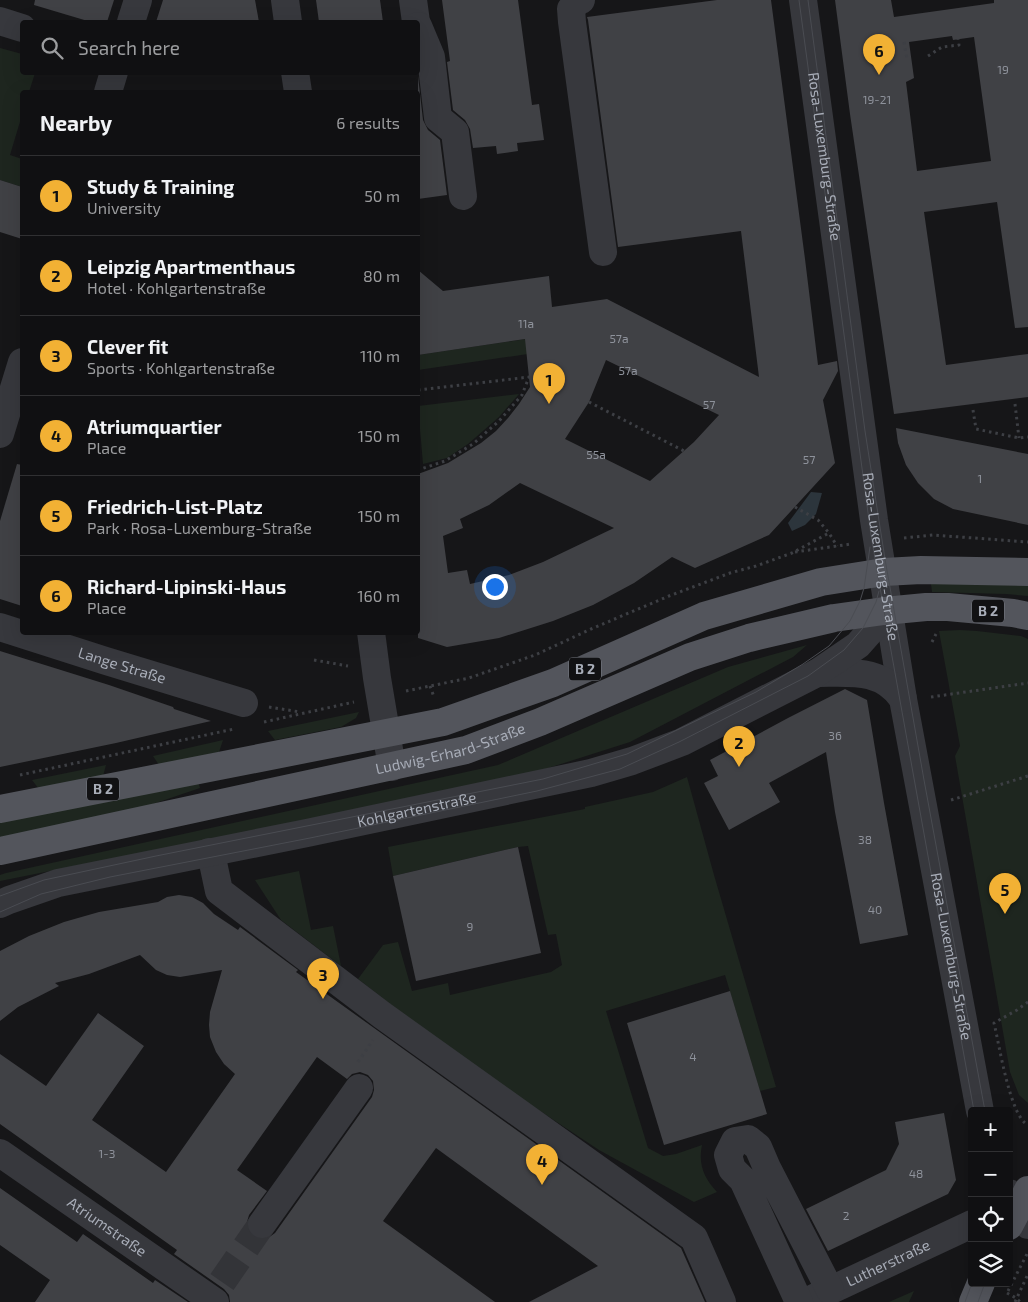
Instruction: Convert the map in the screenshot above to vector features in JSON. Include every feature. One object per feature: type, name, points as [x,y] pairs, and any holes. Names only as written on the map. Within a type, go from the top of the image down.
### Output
[{"type":"main road","name":"B 2","points":[[882,573],[921,570],[1028,572]]},
{"type":"main road","name":"Ludwig-Erhard-Straße","points":[[0,810],[442,722],[553,683],[704,616],[821,582],[882,573]]},
{"type":"main road","name":"B 2","points":[[889,610],[948,607],[1028,616]]},
{"type":"main road","name":"Ludwig-Erhard-Straße","points":[[0,851],[466,750],[540,722],[682,660],[716,648],[749,638],[834,618],[889,610]]},
{"type":"main road","points":[[973,1302],[979,1287]]},
{"type":"street","points":[[132,20],[138,0]]},
{"type":"street","points":[[285,0],[288,20]]},
{"type":"street","points":[[413,0],[416,20]]},
{"type":"street","points":[[580,0],[571,8],[572,22],[603,252]]},
{"type":"street","name":"Rosa-Luxemburg-Straße","points":[[804,0],[882,573],[903,699],[979,1107]]},
{"type":"street","points":[[0,21],[20,27]]},
{"type":"street","points":[[420,31],[431,57],[438,118],[455,132],[463,196]]},
{"type":"street","points":[[109,90],[113,75]]},
{"type":"street","points":[[295,75],[298,90]]},
{"type":"street","points":[[0,434],[7,389],[20,366]]},
{"type":"street","name":"Kohlgartenstraße","points":[[0,904],[58,883],[307,833],[591,773],[632,762],[682,742],[817,673],[858,645],[889,610]]},
{"type":"street","name":"Lange Straße","points":[[0,626],[20,633]]},
{"type":"street","name":"Lange Straße","points":[[27,635],[106,661],[246,718]]},
{"type":"street","points":[[371,635],[392,767]]},
{"type":"street","name":"Kohlgartenstraße","points":[[817,673],[860,673],[873,676],[891,685],[899,692],[903,699]]},
{"type":"street","points":[[209,852],[212,858],[218,890],[378,1028],[694,1238],[722,1302]]},
{"type":"street","points":[[262,1224],[358,1076]]},
{"type":"street","points":[[799,1302],[743,1180],[732,1169],[728,1155],[735,1141],[748,1139],[758,1147],[830,1290]]},
{"type":"street","name":"Atriumstraße","points":[[0,1153],[213,1291]]},
{"type":"street","name":"Lutherstraße","points":[[805,1302],[968,1226]]},
{"type":"path","points":[[928,56],[942,47],[959,45],[958,39]]},
{"type":"path","points":[[904,42],[907,59]]},
{"type":"path","points":[[420,390],[529,377],[522,395],[499,421],[473,444],[445,461],[420,469]]},
{"type":"path","points":[[589,402],[684,451]]},
{"type":"path","points":[[1015,404],[1020,438]]},
{"type":"path","points":[[973,410],[976,429],[1020,438],[1028,437]]},
{"type":"path","points":[[795,507],[818,520],[838,545],[837,552]]},
{"type":"path","points":[[246,718],[303,712],[469,678],[527,658],[669,596],[730,573],[792,553],[829,533]]},
{"type":"path","points":[[932,536],[1028,542]]},
{"type":"path","points":[[792,553],[827,546]]},
{"type":"path","points":[[314,660],[356,668]]},
{"type":"path","points":[[931,697],[1028,683]]},
{"type":"path","points":[[19,775],[246,718],[303,712]]},
{"type":"path","points":[[952,800],[1028,776]]},
{"type":"path","points":[[1028,1002],[994,1023],[1012,1101],[1024,1123],[1028,1125]]},
{"type":"path","points":[[358,1076],[378,1028]]},
{"type":"path","points":[[1020,1302],[1007,1293],[1028,1251]]},
{"type":"path","points":[[1015,1300],[1028,1274]]},
{"type":"shaded area","points":[[0,48],[20,53],[20,75],[34,75],[30,90],[20,90],[20,122],[10,155],[20,158],[20,186],[0,180]]},
{"type":"shaded area","points":[[526,339],[528,354],[420,370],[420,355]]},
{"type":"shaded area","points":[[519,394],[499,417],[468,444],[447,458],[423,464],[420,406]]},
{"type":"shaded area","points":[[811,492],[822,493],[816,514],[805,525],[792,531],[788,523]]},
{"type":"shaded area","points":[[931,584],[1028,584],[1028,596],[932,592]]},
{"type":"shaded area","points":[[960,630],[1021,636],[1028,639],[1028,1103],[1019,1095],[1010,1072],[955,756],[960,746],[939,631]]},
{"type":"shaded area","points":[[807,645],[793,657],[630,742],[517,778],[0,881],[0,875],[6,873],[498,765],[728,667]]},
{"type":"shaded area","points":[[359,712],[356,718],[341,727],[275,740],[268,731]]},
{"type":"shaded area","points":[[223,740],[219,752],[159,765],[153,756]]},
{"type":"shaded area","points":[[106,765],[103,776],[39,789],[32,780]]},
{"type":"shaded area","points":[[687,777],[776,1087],[760,1091],[725,975],[606,1011],[648,1148],[663,1156],[676,1154],[702,1145],[701,1159],[703,1171],[717,1192],[694,1202],[599,1150],[463,1060],[358,979],[383,945],[398,942],[412,991],[448,983],[450,995],[551,972],[562,965],[556,934],[548,935],[528,846],[393,876],[388,847],[585,809],[585,807],[653,792]]},
{"type":"shaded area","points":[[198,781],[200,788],[147,806],[0,838],[0,822]]},
{"type":"shaded area","points":[[299,871],[311,930],[333,926],[341,966],[281,920],[255,880]]},
{"type":"shaded area","points":[[914,1291],[909,1302],[889,1302]]},
{"type":"building","points":[[35,0],[114,0],[108,20],[84,20],[34,5]]},
{"type":"building","points":[[163,0],[255,0],[259,20],[157,20]]},
{"type":"building","points":[[316,0],[380,0],[383,20],[319,20]]},
{"type":"building","points":[[442,0],[518,0],[532,105],[539,104],[544,140],[517,143],[518,151],[497,154],[496,146],[473,148],[470,129],[465,120],[453,110],[447,62],[450,61]]},
{"type":"building","points":[[717,0],[771,0],[818,365],[837,361],[838,371],[823,400],[835,463],[769,535],[695,568],[672,557],[634,583],[593,605],[553,621],[499,638],[447,647],[418,638],[418,635],[420,635],[420,473],[448,463],[481,443],[508,418],[530,387],[525,339],[420,355],[420,272],[443,291],[549,276],[552,307],[607,299],[759,377],[741,231],[618,247],[587,17]],"holes":[[[606,360],[719,415],[694,442],[650,481],[565,439],[589,402]],[[520,483],[614,528],[543,562],[509,575],[470,584],[467,570],[448,573],[443,536],[463,528],[460,519],[489,505]]]},
{"type":"building","points":[[835,0],[891,0],[894,17],[994,3],[994,0],[1028,0],[1028,327],[1015,328],[997,202],[924,212],[946,365],[1028,354],[1028,397],[894,414]],"holes":[[[952,36],[953,40],[974,37],[991,161],[917,171],[906,82],[914,78],[909,42]]]},
{"type":"building","points":[[420,94],[423,120],[428,130],[440,140],[447,195],[420,199]]},
{"type":"building","points":[[0,180],[20,186],[20,238],[0,232]]},
{"type":"building","points":[[896,428],[1028,454],[1028,525],[953,509],[934,499],[918,483],[906,465],[898,443]]},
{"type":"building","points":[[17,464],[20,465],[20,605],[0,599],[0,521]]},
{"type":"building","points":[[0,651],[109,685],[211,721],[0,767]]},
{"type":"building","points":[[845,689],[867,700],[908,935],[860,944],[835,812],[826,752],[769,783],[780,802],[729,830],[704,783],[718,776],[710,760]]},
{"type":"building","points":[[518,847],[541,953],[416,981],[393,876]]},
{"type":"building","points":[[179,895],[192,897],[203,903],[214,914],[238,930],[240,927],[298,970],[296,972],[681,1248],[705,1302],[529,1302],[598,1266],[436,1148],[383,1221],[495,1302],[230,1302],[229,1295],[224,1289],[174,1254],[177,1250],[0,1124],[0,1054],[46,1086],[98,1013],[144,1046],[92,1120],[166,1172],[235,1074],[224,1064],[216,1052],[210,1037],[210,1012],[222,970],[180,977],[167,975],[156,970],[140,955],[89,974],[55,983],[59,986],[18,1007],[0,1021],[0,951],[29,936],[64,922],[99,912],[158,902],[167,897]],"holes":[[[317,1057],[347,1079],[352,1074],[360,1072],[368,1075],[373,1081],[374,1090],[372,1097],[275,1233],[268,1238],[260,1239],[253,1237],[248,1231],[247,1222],[249,1215],[267,1191],[237,1170]]]},
{"type":"building","points":[[730,991],[767,1114],[664,1145],[627,1023]]},
{"type":"building","points":[[944,1113],[956,1180],[948,1194],[828,1251],[806,1209],[886,1170],[899,1144],[895,1122]]},
{"type":"building","points":[[0,1188],[77,1242],[83,1234],[153,1283],[155,1280],[188,1302],[35,1302],[50,1280],[0,1245]]},
{"type":"tunnel","points":[[222,1282],[262,1224]]},
{"type":"tram line","points":[[799,0],[871,535],[973,1107]]},
{"type":"tram line","points":[[808,0],[865,431],[885,559],[984,1107]]},
{"type":"tram line","points":[[0,896],[44,880],[543,779],[627,754],[756,692],[829,646],[850,621],[860,601],[864,588],[870,547]]},
{"type":"tram line","points":[[0,912],[41,894],[110,877],[537,791],[620,769],[679,742],[808,676],[844,650],[863,628],[876,602],[879,591]]},
{"type":"tram line","points":[[965,1302],[971,1287]]},
{"type":"tram line","points":[[978,1302],[984,1287]]},
{"type":"place","name":"Richard-Lipinski-Haus","points":[[879,75]]},
{"type":"place","name":"Study & Training","points":[[549,404]]},
{"type":"place","name":"Leipzig Apartmenthaus","points":[[739,767]]},
{"type":"place","name":"Friedrich-List-Platz","points":[[1005,914]]},
{"type":"place","name":"Clever fit","points":[[323,999]]},
{"type":"place","name":"Atriumquartier","points":[[542,1185]]}]
